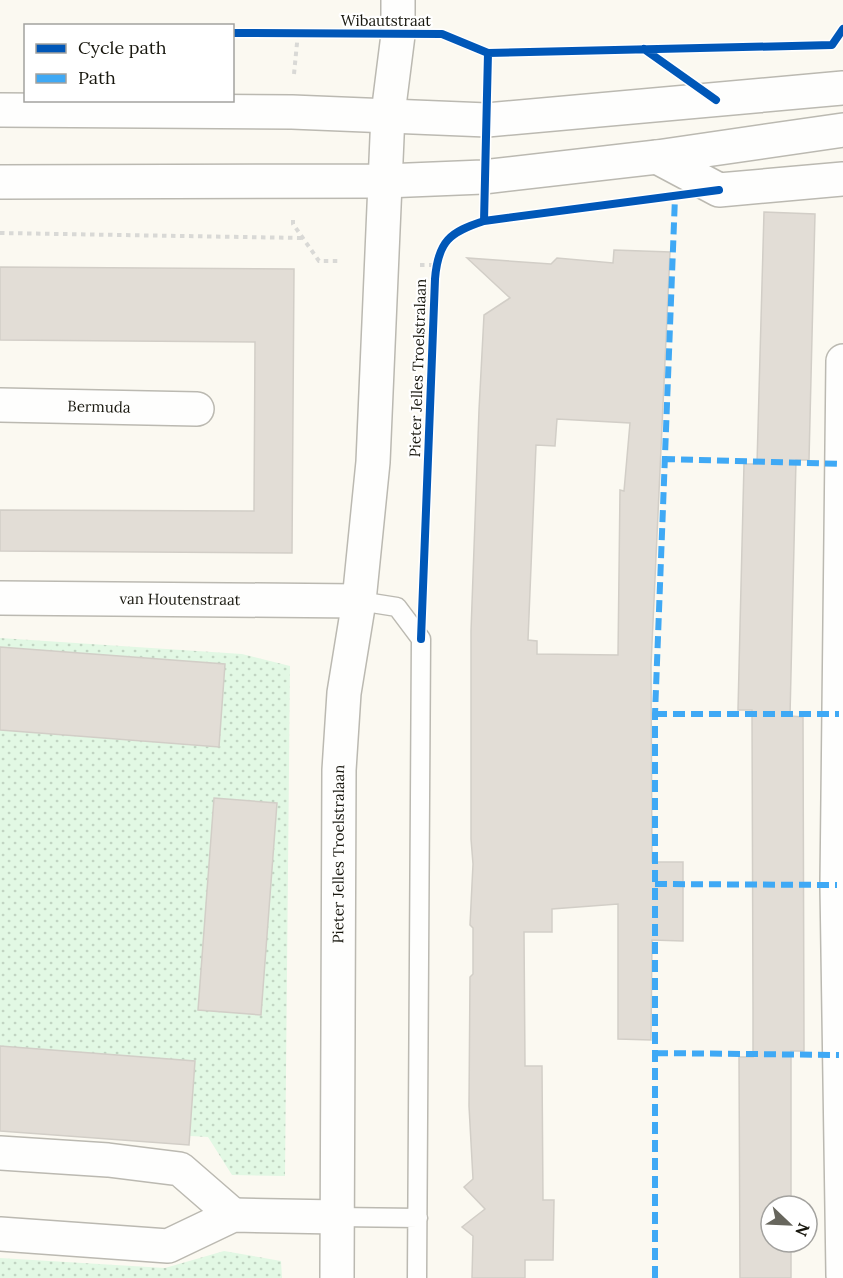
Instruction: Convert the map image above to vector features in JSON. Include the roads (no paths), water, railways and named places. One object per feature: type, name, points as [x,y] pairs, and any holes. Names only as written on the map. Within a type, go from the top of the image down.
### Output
[{"type":"street","name":"Pieter Jelles Troelstralaan","points":[[337,1278],[339,770],[344,693],[358,600],[373,462],[388,114],[398,36],[398,0]]},
{"type":"street","points":[[0,110],[388,114],[487,120],[843,88]]},
{"type":"street","points":[[0,182],[385,181],[483,177],[657,157],[843,130]]},
{"type":"street","points":[[657,157],[719,190],[843,179]]},
{"type":"street","points":[[843,361],[840,920],[843,1275]]},
{"type":"street","name":"Bermuda","points":[[0,405],[197,409]]},
{"type":"street","name":"van Houtenstraat","points":[[0,598],[358,600]]},
{"type":"street","points":[[0,1153],[108,1160],[180,1169],[233,1215]]},
{"type":"street","points":[[0,1234],[168,1246],[233,1215],[338,1217]]},
{"type":"lane","points":[[358,600],[397,607],[421,639],[417,1278]]},
{"type":"lane","points":[[338,1217],[418,1218]]}]
